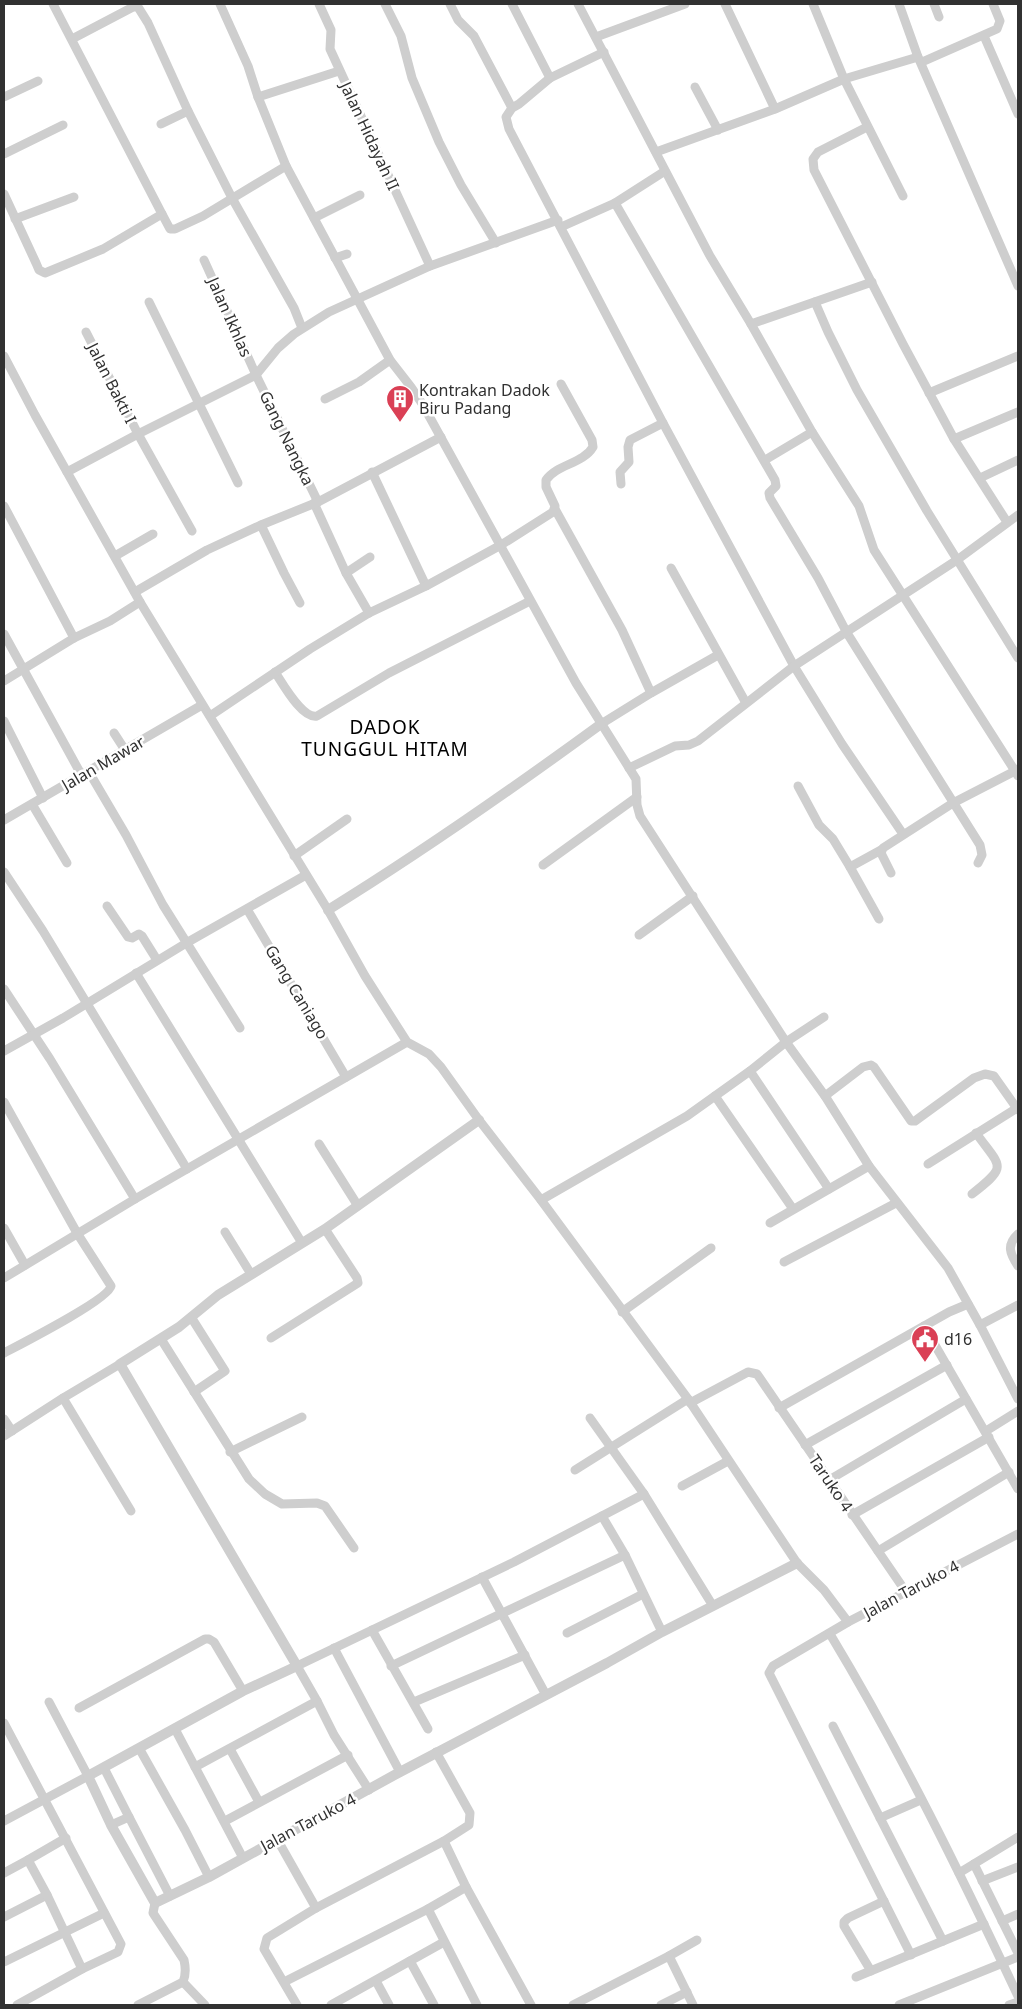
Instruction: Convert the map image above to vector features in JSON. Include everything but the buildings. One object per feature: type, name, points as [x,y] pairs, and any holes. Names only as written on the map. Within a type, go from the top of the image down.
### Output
[{"type":"street","points":[[220,4],[248,66],[258,97],[286,166],[390,360],[411,387],[441,437],[576,683],[629,768],[637,784],[640,816],[786,1042],[825,1096],[869,1166],[948,1268],[1018,1399]]},
{"type":"street","name":"Jalan Hidayah II","points":[[319,4],[331,30],[329,47],[339,71],[430,266]]},
{"type":"street","points":[[385,4],[402,36],[412,78],[439,142],[471,203],[496,243]]},
{"type":"street","points":[[450,4],[458,20],[474,36],[512,108]]},
{"type":"street","points":[[512,4],[550,78]]},
{"type":"street","points":[[590,4],[579,6],[710,256],[812,432],[859,506],[874,550],[1017,772],[953,803],[881,850],[850,867]]},
{"type":"street","points":[[596,37],[685,4]]},
{"type":"street","points":[[725,4],[775,110]]},
{"type":"street","points":[[813,4],[844,79],[903,196]]},
{"type":"street","points":[[900,4],[920,60],[1018,286]]},
{"type":"street","points":[[934,4],[939,17]]},
{"type":"street","points":[[656,152],[775,110],[844,79],[920,60],[984,36],[1000,26],[1000,21],[992,4]]},
{"type":"street","points":[[57,5],[72,39],[170,229],[174,230],[203,216],[286,166]]},
{"type":"street","points":[[72,39],[134,7],[139,7],[232,198],[294,308],[302,328]]},
{"type":"street","points":[[984,36],[1018,114]]},
{"type":"street","points":[[604,52],[550,78],[512,108],[506,117],[509,129],[794,666],[842,744],[903,834]]},
{"type":"street","points":[[258,97],[339,71]]},
{"type":"street","points":[[4,97],[38,82]]},
{"type":"street","points":[[695,87],[718,130]]},
{"type":"street","points":[[161,124],[188,110]]},
{"type":"street","points":[[4,154],[63,125]]},
{"type":"street","points":[[867,127],[818,152],[813,163],[814,170],[954,439],[1007,522]]},
{"type":"street","points":[[67,472],[200,402],[256,375],[278,348],[302,328],[356,299],[430,266],[615,204],[665,171]]},
{"type":"street","points":[[4,194],[37,266],[45,273],[103,248],[162,214]]},
{"type":"street","points":[[314,218],[360,195]]},
{"type":"street","points":[[16,219],[74,197]]},
{"type":"street","points":[[615,204],[732,408],[765,460],[776,482],[776,486],[769,493],[770,498],[818,578],[847,632],[981,848],[982,856],[978,863]]},
{"type":"street","points":[[335,258],[347,254]]},
{"type":"street","name":"Jalan Ikhlas","points":[[204,260],[256,375]]},
{"type":"street","points":[[751,324],[872,282]]},
{"type":"street","points":[[149,302],[200,402],[238,483]]},
{"type":"street","points":[[816,302],[852,382],[957,560],[1018,658]]},
{"type":"street","name":"Jalan Bakti I","points":[[86,332],[138,434],[192,531]]},
{"type":"street","points":[[4,356],[30,408],[140,602],[328,910],[365,976],[407,1042],[429,1054],[441,1067],[478,1120],[541,1200],[689,1401],[797,1563]]},
{"type":"street","points":[[929,393],[1018,356]]},
{"type":"street","points":[[325,399],[359,382],[390,360]]},
{"type":"street","name":"Gang Nangka","points":[[256,375],[316,503],[346,573],[369,613]]},
{"type":"street","points":[[561,384],[592,440],[593,447],[587,454],[553,473],[546,480],[546,487],[555,509],[622,630],[651,693]]},
{"type":"street","points":[[954,439],[1018,412]]},
{"type":"street","points":[[621,484],[620,472],[629,462],[628,447],[630,440],[663,422]]},
{"type":"street","points":[[765,460],[812,432]]},
{"type":"street","points":[[135,592],[206,550],[316,503],[441,437]]},
{"type":"street","points":[[980,478],[1018,460]]},
{"type":"street","points":[[372,472],[426,586]]},
{"type":"street","points":[[4,506],[74,638]]},
{"type":"street","points":[[210,716],[275,672],[369,613],[426,586],[501,545],[548,516],[555,509]]},
{"type":"street","points":[[629,768],[675,746],[689,746],[698,741],[794,666],[957,560],[1018,515]]},
{"type":"street","points":[[261,525],[300,603]]},
{"type":"street","points":[[115,556],[153,534]]},
{"type":"street","points":[[346,573],[370,557]]},
{"type":"street","points":[[670,568],[746,703]]},
{"type":"street","points":[[275,672],[302,711],[310,716],[317,716],[389,673],[530,601]]},
{"type":"street","points":[[4,681],[74,638],[140,602]]},
{"type":"street","points":[[4,634],[23,670],[163,905],[188,942],[240,1028]]},
{"type":"street","points":[[328,910],[385,875],[601,724],[718,655]]},
{"type":"street","name":"Jalan Mawar","points":[[4,820],[202,705]]},
{"type":"street","points":[[4,721],[43,798]]},
{"type":"street","points":[[114,733],[125,750]]},
{"type":"street","points":[[798,786],[819,825],[833,839],[850,867],[878,919]]},
{"type":"street","points":[[543,865],[637,797]]},
{"type":"street","points":[[32,804],[67,863]]},
{"type":"street","points":[[294,856],[347,819]]},
{"type":"street","points":[[881,850],[891,872]]},
{"type":"street","points":[[4,872],[42,930],[187,1169]]},
{"type":"street","points":[[4,1051],[86,1004],[157,960],[306,875]]},
{"type":"street","points":[[638,935],[693,896]]},
{"type":"street","points":[[107,906],[128,937],[141,935],[157,960]]},
{"type":"street","name":"Gang Caniago","points":[[247,909],[346,1077]]},
{"type":"street","points":[[136,973],[302,1243]]},
{"type":"street","points":[[4,989],[50,1059],[134,1199]]},
{"type":"street","points":[[541,1200],[669,1127],[716,1096],[786,1042],[824,1017]]},
{"type":"street","points":[[4,1278],[134,1199],[407,1042]]},
{"type":"street","points":[[825,1096],[869,1065],[874,1067],[911,1121],[915,1121],[974,1078],[981,1075],[994,1076],[1017,1105],[928,1164]]},
{"type":"street","points":[[750,1071],[828,1189]]},
{"type":"street","points":[[716,1096],[793,1209]]},
{"type":"street","points":[[4,1102],[77,1233],[110,1282],[111,1289],[74,1314],[4,1353]]},
{"type":"street","points":[[4,1419],[8,1434],[63,1398],[161,1339],[192,1317],[218,1295],[325,1229],[478,1120]]},
{"type":"street","points":[[972,1194],[993,1178],[998,1170],[997,1163],[976,1133]]},
{"type":"street","points":[[319,1144],[358,1206]]},
{"type":"street","points":[[770,1223],[869,1166]]},
{"type":"street","points":[[784,1262],[896,1203]]},
{"type":"street","points":[[4,1228],[25,1265]]},
{"type":"street","points":[[271,1338],[358,1283],[357,1278],[325,1229]]},
{"type":"street","points":[[225,1232],[251,1274]]},
{"type":"street","points":[[1018,1234],[1013,1239],[1010,1250],[1018,1266]]},
{"type":"street","points":[[622,1312],[711,1248]]},
{"type":"street","points":[[779,1408],[949,1312],[968,1304]]},
{"type":"street","points":[[980,1325],[1018,1305]]},
{"type":"street","points":[[192,1317],[224,1371],[194,1392]]},
{"type":"street","points":[[924,1326],[1018,1489]]},
{"type":"street","points":[[161,1339],[248,1479],[273,1499],[288,1504],[317,1503],[325,1506],[354,1548]]},
{"type":"street","points":[[120,1364],[297,1666],[334,1735],[369,1790]]},
{"type":"street","points":[[805,1445],[947,1365]]},
{"type":"street","name":"Taruko 4","points":[[689,1401],[748,1372],[757,1374],[906,1592]]},
{"type":"street","points":[[63,1398],[131,1512]]},
{"type":"street","points":[[829,1480],[966,1399]]},
{"type":"street","points":[[575,1470],[689,1401]]},
{"type":"street","points":[[852,1515],[988,1434],[1018,1411]]},
{"type":"street","points":[[230,1452],[302,1417]]},
{"type":"street","points":[[590,1418],[644,1494],[713,1606]]},
{"type":"street","points":[[682,1486],[728,1461]]},
{"type":"street","points":[[878,1551],[1009,1472]]},
{"type":"street","points":[[4,1821],[243,1691],[514,1562],[644,1494]]},
{"type":"street","points":[[602,1516],[625,1555],[662,1632]]},
{"type":"street","name":"Jalan Taruko 4","points":[[155,1904],[209,1877],[436,1752],[797,1563],[824,1590],[848,1622],[1018,1534]]},
{"type":"street","points":[[391,1666],[625,1555]]},
{"type":"street","points":[[482,1576],[546,1695]]},
{"type":"street","points":[[567,1633],[643,1594]]},
{"type":"street","points":[[848,1622],[773,1666],[770,1670],[770,1675],[911,1955]]},
{"type":"street","points":[[372,1630],[428,1729]]},
{"type":"street","points":[[830,1634],[860,1684],[959,1873],[1018,1996]]},
{"type":"street","points":[[79,1708],[209,1639],[214,1642],[243,1691]]},
{"type":"street","points":[[334,1648],[400,1772]]},
{"type":"street","points":[[414,1702],[525,1655]]},
{"type":"street","points":[[195,1767],[316,1701]]},
{"type":"street","points":[[48,1702],[155,1904],[153,1913],[184,1960],[186,1968],[183,1982]]},
{"type":"street","points":[[4,1723],[118,1936],[120,1947],[118,1952],[82,1969],[17,2005]]},
{"type":"street","points":[[833,1726],[943,1941]]},
{"type":"street","points":[[175,1729],[243,1858]]},
{"type":"street","points":[[139,1748],[209,1877]]},
{"type":"street","points":[[230,1749],[259,1802]]},
{"type":"street","points":[[297,2005],[264,1949],[267,1938],[316,1908],[444,1841],[469,1825],[471,1817],[436,1752]]},
{"type":"street","points":[[225,1821],[348,1756]]},
{"type":"street","points":[[104,1768],[170,1896]]},
{"type":"street","points":[[880,1818],[921,1800]]},
{"type":"street","points":[[112,1825],[129,1817]]},
{"type":"street","points":[[4,1873],[66,1838]]},
{"type":"street","points":[[959,1873],[1018,1838]]},
{"type":"street","points":[[277,1839],[316,1908]]},
{"type":"street","points":[[444,1841],[466,1886],[531,2005]]},
{"type":"street","points":[[28,1860],[48,1895],[82,1969]]},
{"type":"street","points":[[899,2005],[1003,1963],[1018,1955],[974,1864]]},
{"type":"street","points":[[982,1881],[1018,1867]]},
{"type":"street","points":[[284,1982],[428,1909],[466,1886]]},
{"type":"street","points":[[4,1917],[48,1895]]},
{"type":"street","points":[[871,1972],[844,1926],[844,1922],[848,1918],[884,1901]]},
{"type":"street","points":[[428,1909],[477,2005]]},
{"type":"street","points":[[4,1962],[104,1913]]},
{"type":"street","points":[[1002,1921],[1018,1914]]},
{"type":"street","points":[[856,1977],[984,1924]]},
{"type":"street","points":[[576,2005],[697,1940]]},
{"type":"street","points":[[331,2005],[444,1942]]},
{"type":"street","points":[[668,1956],[693,2005]]},
{"type":"street","points":[[410,1961],[434,2005]]},
{"type":"street","points":[[376,1981],[389,2005]]},
{"type":"street","points":[[138,2005],[183,1982]]},
{"type":"street","points":[[183,1982],[205,2005]]},
{"type":"street","points":[[661,2005],[687,1992]]},
{"type":"street","points":[[1009,2005],[1018,2002]]},
{"type":"place","name":"Kontrakan Dadok Biru Padang","points":[[400,423]]},
{"type":"place","name":"d16","points":[[925,1363]]},
{"type":"district","name":"DADOK TUNGGUL HITAM","points":[[385,738]]}]
